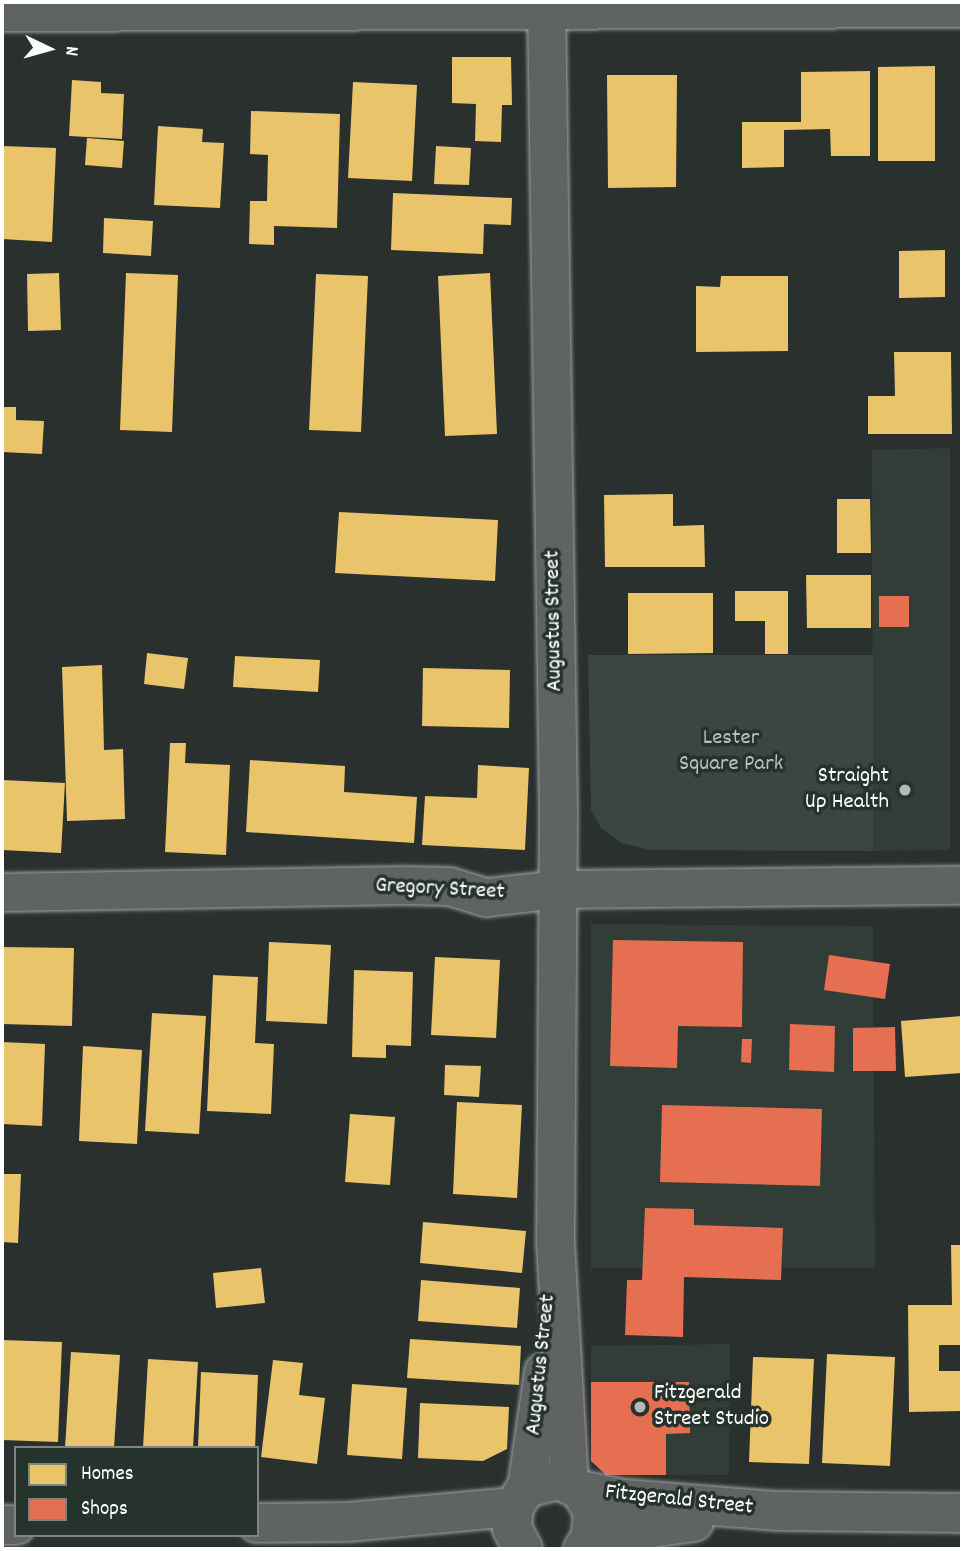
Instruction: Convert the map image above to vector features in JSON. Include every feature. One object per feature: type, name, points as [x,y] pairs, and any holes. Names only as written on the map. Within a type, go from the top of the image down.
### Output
[{"type":"main road","name":"Fitzgerald Street","points":[[519,1521],[547,1480],[625,1499],[779,1511],[962,1513]]},
{"type":"main road","points":[[575,1486],[593,1512],[585,1546]]},
{"type":"main road","name":"Fitzgerald Street","points":[[585,1546],[779,1511]]},
{"type":"main road","points":[[259,1523],[519,1521]]},
{"type":"street","points":[[2,16],[546,8],[962,12]]},
{"type":"street","name":"Augustus Street","points":[[546,8],[557,889],[555,1241],[575,1486]]},
{"type":"street","name":"Gregory Street","points":[[2,892],[403,885],[449,886],[486,897],[557,889],[962,885]]},
{"type":"street","name":"Augustus Street","points":[[519,1521],[555,1241]]},
{"type":"shaded area","points":[[950,448],[950,850],[873,851],[872,450]]},
{"type":"shaded area","points":[[591,924],[873,926],[875,1268],[591,1268]]},
{"type":"shaded area","points":[[730,1344],[729,1475],[606,1475],[591,1461],[591,1346]]},
{"type":"green space","name":"Lester Square Park","points":[[588,655],[873,655],[873,851],[650,850],[621,843],[601,828],[591,810]]},
{"type":"building: Homes","points":[[452,57],[511,57],[512,105],[502,105],[501,142],[475,141],[476,104],[452,103]]},
{"type":"building: Homes","points":[[935,66],[935,161],[878,161],[878,67]]},
{"type":"building: Homes","points":[[870,71],[870,156],[831,156],[830,129],[784,130],[784,167],[742,168],[742,122],[801,122],[801,72]]},
{"type":"building: Homes","points":[[607,75],[677,75],[676,187],[608,188]]},
{"type":"building: Homes","points":[[72,80],[101,82],[101,93],[124,94],[122,139],[69,136]]},
{"type":"building: Homes","points":[[353,82],[417,85],[412,181],[348,178]]},
{"type":"building: Homes","points":[[251,111],[340,114],[337,228],[274,226],[274,245],[249,244],[250,201],[267,201],[268,155],[250,154]]},
{"type":"building: Homes","points":[[158,126],[203,129],[202,142],[224,143],[220,208],[154,205]]},
{"type":"building: Homes","points":[[87,138],[124,141],[122,168],[85,165]]},
{"type":"building: Homes","points":[[2,146],[56,148],[52,242],[2,239]]},
{"type":"building: Homes","points":[[436,146],[471,148],[469,185],[434,184]]},
{"type":"building: Homes","points":[[393,193],[512,198],[511,225],[484,224],[483,254],[391,250]]},
{"type":"building: Homes","points":[[104,218],[153,221],[151,256],[103,253]]},
{"type":"building: Homes","points":[[945,250],[945,297],[899,298],[899,251]]},
{"type":"building: Homes","points":[[59,273],[61,330],[28,331],[27,274]]},
{"type":"building: Homes","points":[[126,273],[178,275],[172,432],[120,430]]},
{"type":"building: Homes","points":[[490,273],[497,434],[445,436],[438,276]]},
{"type":"building: Homes","points":[[316,274],[368,276],[361,432],[309,430]]},
{"type":"building: Homes","points":[[721,276],[788,276],[788,351],[696,352],[696,286],[720,287]]},
{"type":"building: Homes","points":[[894,352],[951,352],[952,434],[868,434],[868,396],[895,396]]},
{"type":"building: Homes","points":[[2,407],[16,407],[16,420],[44,421],[42,454],[2,452]]},
{"type":"building: Homes","points":[[673,494],[673,526],[704,525],[705,567],[605,567],[604,495]]},
{"type":"building: Homes","points":[[837,499],[870,499],[871,553],[837,553]]},
{"type":"building: Homes","points":[[339,512],[498,520],[495,581],[335,573]]},
{"type":"building: Homes","points":[[806,575],[871,575],[871,628],[807,628]]},
{"type":"building: Homes","points":[[735,591],[788,591],[788,654],[765,654],[765,621],[735,621]]},
{"type":"building: Homes","points":[[628,593],[713,593],[713,653],[628,654]]},
{"type":"building: Homes","points":[[147,653],[188,658],[184,689],[144,684]]},
{"type":"building: Homes","points":[[235,656],[320,660],[318,692],[233,687]]},
{"type":"building: Homes","points":[[102,665],[104,750],[123,749],[125,819],[67,821],[62,667]]},
{"type":"building: Homes","points":[[423,668],[510,670],[509,728],[422,726]]},
{"type":"building: Homes","points":[[170,743],[186,743],[185,763],[230,765],[226,855],[165,852]]},
{"type":"building: Homes","points":[[250,760],[345,766],[344,792],[417,797],[414,843],[246,832]]},
{"type":"building: Homes","points":[[478,765],[529,768],[525,850],[422,845],[425,796],[477,798]]},
{"type":"building: Homes","points":[[2,780],[65,783],[61,853],[2,850]]},
{"type":"building: Homes","points":[[269,942],[331,945],[327,1024],[266,1021]]},
{"type":"building: Homes","points":[[2,947],[74,948],[72,1026],[2,1024]]},
{"type":"building: Homes","points":[[435,957],[500,960],[496,1038],[431,1035]]},
{"type":"building: Homes","points":[[354,970],[413,972],[411,1046],[386,1045],[386,1058],[352,1057]]},
{"type":"building: Homes","points":[[213,975],[258,977],[255,1043],[274,1044],[271,1114],[207,1111]]},
{"type":"building: Homes","points":[[152,1013],[206,1016],[199,1134],[145,1131]]},
{"type":"building: Homes","points":[[962,1016],[962,1073],[905,1077],[901,1021]]},
{"type":"building: Homes","points":[[2,1042],[45,1044],[42,1126],[2,1124]]},
{"type":"building: Homes","points":[[83,1046],[142,1050],[137,1144],[79,1141]]},
{"type":"building: Homes","points":[[445,1065],[481,1066],[479,1097],[444,1095]]},
{"type":"building: Homes","points":[[457,1102],[522,1105],[517,1198],[453,1194]]},
{"type":"building: Homes","points":[[350,1114],[395,1117],[390,1185],[345,1182]]},
{"type":"building: Homes","points":[[2,1174],[21,1174],[18,1243],[2,1242]]},
{"type":"building: Homes","points":[[423,1222],[526,1231],[522,1273],[420,1263]]},
{"type":"building: Homes","points":[[951,1245],[962,1245],[962,1345],[939,1345],[939,1371],[962,1371],[962,1411],[909,1412],[908,1305],[952,1305]]},
{"type":"building: Homes","points":[[261,1268],[265,1303],[216,1308],[213,1273]]},
{"type":"building: Homes","points":[[421,1280],[520,1288],[517,1328],[418,1321]]},
{"type":"building: Homes","points":[[410,1339],[521,1346],[519,1385],[407,1378]]},
{"type":"building: Homes","points":[[2,1340],[62,1342],[58,1442],[2,1440]]},
{"type":"building: Homes","points":[[71,1352],[120,1355],[114,1446],[65,1446]]},
{"type":"building: Homes","points":[[827,1354],[895,1357],[890,1466],[822,1463]]},
{"type":"building: Homes","points":[[753,1357],[814,1359],[809,1464],[749,1462]]},
{"type":"building: Homes","points":[[148,1359],[198,1362],[193,1446],[143,1446]]},
{"type":"building: Homes","points":[[273,1360],[303,1363],[299,1395],[325,1398],[317,1464],[261,1457]]},
{"type":"building: Homes","points":[[201,1372],[258,1375],[255,1446],[198,1446]]},
{"type":"building: Homes","points":[[352,1384],[407,1388],[402,1459],[347,1455]]},
{"type":"building: Homes","points":[[420,1403],[509,1407],[507,1449],[483,1461],[418,1458]]},
{"type":"building: Shops","points":[[879,596],[909,596],[909,627],[879,627]]},
{"type":"building: Shops","points":[[613,940],[743,942],[742,1027],[678,1026],[677,1068],[610,1066]]},
{"type":"building: Shops","points":[[829,955],[890,964],[885,999],[824,990]]},
{"type":"building: Shops","points":[[790,1024],[835,1026],[834,1072],[789,1070]]},
{"type":"building: Shops","points":[[895,1027],[896,1071],[853,1071],[853,1028]]},
{"type":"building: Shops","points":[[742,1039],[752,1039],[751,1063],[741,1062]]},
{"type":"building: Shops","points":[[662,1105],[822,1109],[820,1186],[660,1182]]},
{"type":"building: Shops","points":[[645,1208],[694,1209],[694,1225],[783,1228],[781,1280],[684,1277],[683,1337],[625,1335],[627,1280],[642,1280]]},
{"type":"building: Shops","name":"Fitzgerald Street Studio","points":[[591,1382],[689,1382],[690,1433],[666,1434],[666,1475],[606,1475],[591,1461]]},
{"type":"place","name":"Straight Up Health","points":[[905,790]]},
{"type":"place","name":"Fitzgerald Street Studio","points":[[640,1407]]}]
